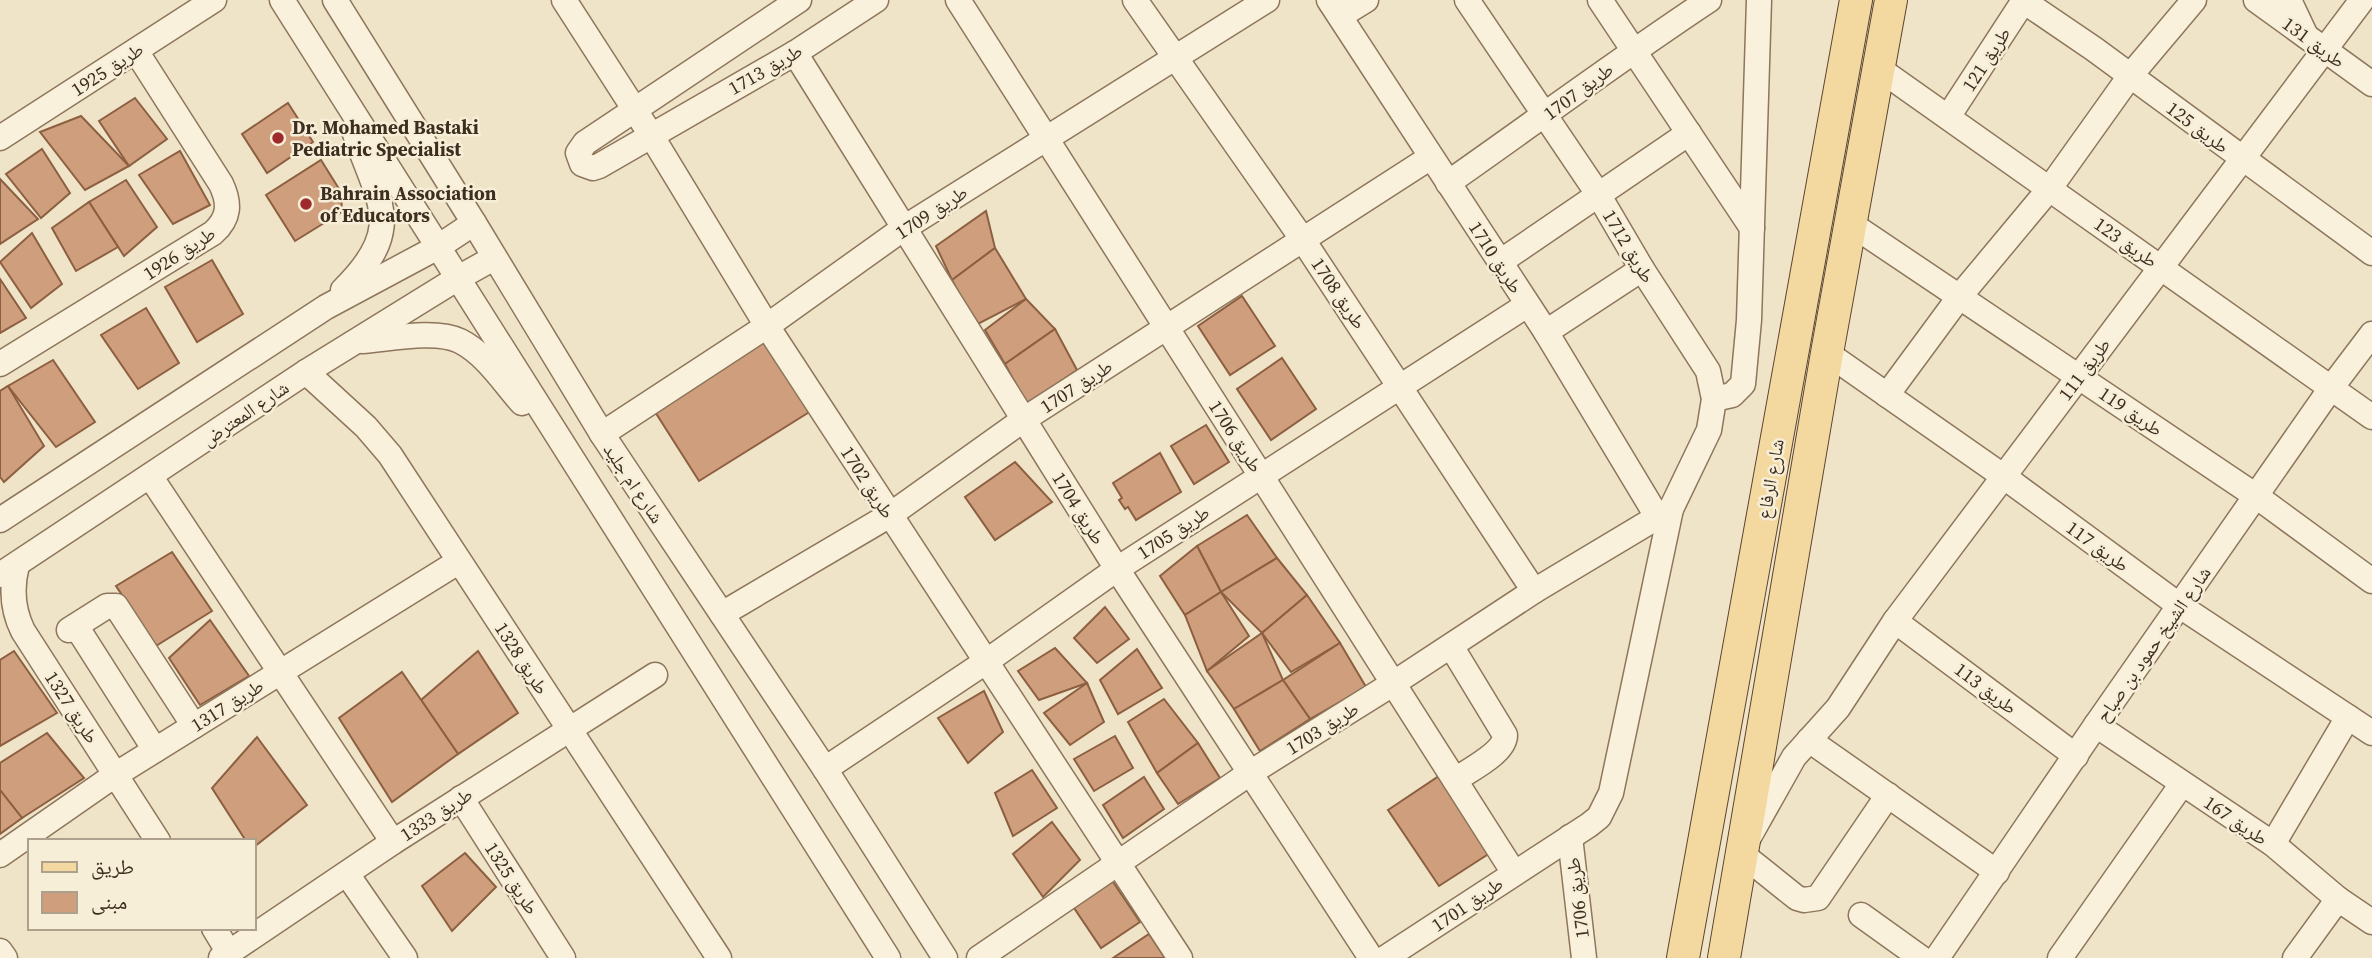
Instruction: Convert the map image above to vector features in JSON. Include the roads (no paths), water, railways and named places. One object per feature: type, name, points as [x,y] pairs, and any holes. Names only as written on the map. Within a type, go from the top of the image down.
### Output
[{"type":"main road","name":"شارع الرفاع","points":[[1683,958],[1856,0]]},
{"type":"main road","name":"شارع الرفاع","points":[[1724,958],[1827,353],[1891,0]]},
{"type":"street","name":"طريق 1925","points":[[0,138],[214,0]]},
{"type":"street","name":"شارع ام جليد","points":[[282,0],[888,958]]},
{"type":"street","name":"شارع ام جليد","points":[[335,0],[602,434],[825,769],[945,958]]},
{"type":"street","name":"طريق 1702","points":[[564,0],[651,135],[767,326],[1180,958]]},
{"type":"street","name":"طريق 1713","points":[[799,0],[580,147],[578,159],[582,164],[593,168],[795,53],[876,0]]},
{"type":"street","name":"طريق 1706","points":[[958,0],[1514,873]]},
{"type":"street","name":"طريق 1708","points":[[1135,0],[1303,240],[1534,591]]},
{"type":"street","name":"طريق 1709","points":[[602,434],[767,326],[904,228],[1266,0]]},
{"type":"street","points":[[1334,8],[1366,0]]},
{"type":"street","name":"طريق 1712","points":[[1467,0],[1598,194],[1642,269],[1708,371],[1714,399],[1709,430],[1664,513],[1611,793],[1599,817],[1570,837]]},
{"type":"street","points":[[1600,0],[1752,228]]},
{"type":"street","name":"طريق 1707","points":[[1448,183],[1634,50],[1709,0]]},
{"type":"street","points":[[1714,399],[1732,395],[1743,383],[1749,320],[1759,0]]},
{"type":"street","points":[[1887,395],[1960,296],[2050,188],[2130,76],[2194,0]]},
{"type":"street","name":"طريق 131","points":[[2256,0],[2372,84]]},
{"type":"street","points":[[2289,0],[2315,43]]},
{"type":"street","name":"طريق 111","points":[[1744,849],[1794,757],[1839,708],[1895,621],[2241,159],[2315,43],[2362,0]]},
{"type":"street","name":"طريق 125","points":[[2023,1],[2372,253]]},
{"type":"street","name":"طريق 121","points":[[1948,117],[2023,1]]},
{"type":"street","name":"طريق 1710","points":[[1334,8],[1664,513]]},
{"type":"street","name":"طريق 1926","points":[[0,364],[213,233],[227,216],[229,204],[221,184],[136,51]]},
{"type":"street","name":"طريق 1704","points":[[795,53],[1117,569],[1371,958]]},
{"type":"street","name":"طريق 123","points":[[1878,68],[2372,417]]},
{"type":"street","points":[[326,307],[372,257],[383,221],[382,205],[342,94]]},
{"type":"street","points":[[1500,262],[1689,133]]},
{"type":"street","name":"طريق 1707","points":[[722,614],[890,515],[1023,420],[1431,157]]},
{"type":"street","points":[[0,520],[326,307],[438,247],[474,223]]},
{"type":"street","name":"طريق 119","points":[[1851,224],[2256,496],[2372,581]]},
{"type":"street","name":"شارع المعترض","points":[[9,570],[306,372],[494,258]]},
{"type":"street","points":[[1546,332],[1642,269]]},
{"type":"street","name":"طريق 1705","points":[[825,769],[987,661],[1117,569],[1527,305]]},
{"type":"street","name":"شارع الشيخ حمود بن صباح","points":[[1937,958],[2096,725],[2331,388],[2372,334]]},
{"type":"street","points":[[358,341],[441,336],[459,341],[477,352],[570,458]]},
{"type":"street","name":"طريق 117","points":[[1827,353],[2003,476],[2180,606],[2372,733]]},
{"type":"street","name":"طريق 1328","points":[[306,372],[379,440],[719,958]]},
{"type":"street","points":[[150,476],[393,842]]},
{"type":"street","name":"طريق 1703","points":[[979,958],[1250,773],[1394,684],[1534,591],[1664,513]]},
{"type":"street","name":"طريق 1317","points":[[0,855],[155,750],[458,562]]},
{"type":"street","name":"طريق 1327","points":[[9,570],[18,623],[157,839]]},
{"type":"street","points":[[155,750],[73,628],[107,606],[116,606],[194,726]]},
{"type":"street","name":"طريق 113","points":[[1895,621],[2076,755]]},
{"type":"street","points":[[1451,646],[1505,735],[1505,741],[1498,751],[1455,780]]},
{"type":"street","name":"طريق 1333","points":[[225,955],[393,842],[655,675]]},
{"type":"street","points":[[2273,844],[2348,717]]},
{"type":"street","name":"طريق 167","points":[[2096,725],[2273,844],[2338,899],[2372,922]]},
{"type":"street","points":[[1809,740],[1997,872]]},
{"type":"street","points":[[2060,958],[2182,784]]},
{"type":"street","points":[[1744,849],[1797,898],[1811,901],[1818,898],[1888,795]]},
{"type":"street","name":"طريق 1325","points":[[461,798],[563,958]]},
{"type":"street","name":"طريق 1706","points":[[1570,837],[1584,958]]},
{"type":"street","name":"طريق 1701","points":[[1385,958],[1570,837]]},
{"type":"street","points":[[347,874],[405,958]]},
{"type":"street","points":[[2295,958],[2338,899]]},
{"type":"street","points":[[1861,915],[1921,958]]},
{"type":"street","points":[[215,930],[225,955]]},
{"type":"street","points":[[0,951],[5,958]]},
{"type":"place","name":"Dr. Mohamed Bastaki Pediatric Specialist","points":[[278,138]]},
{"type":"place","name":"Bahrain Association of Educators","points":[[306,204]]}]
